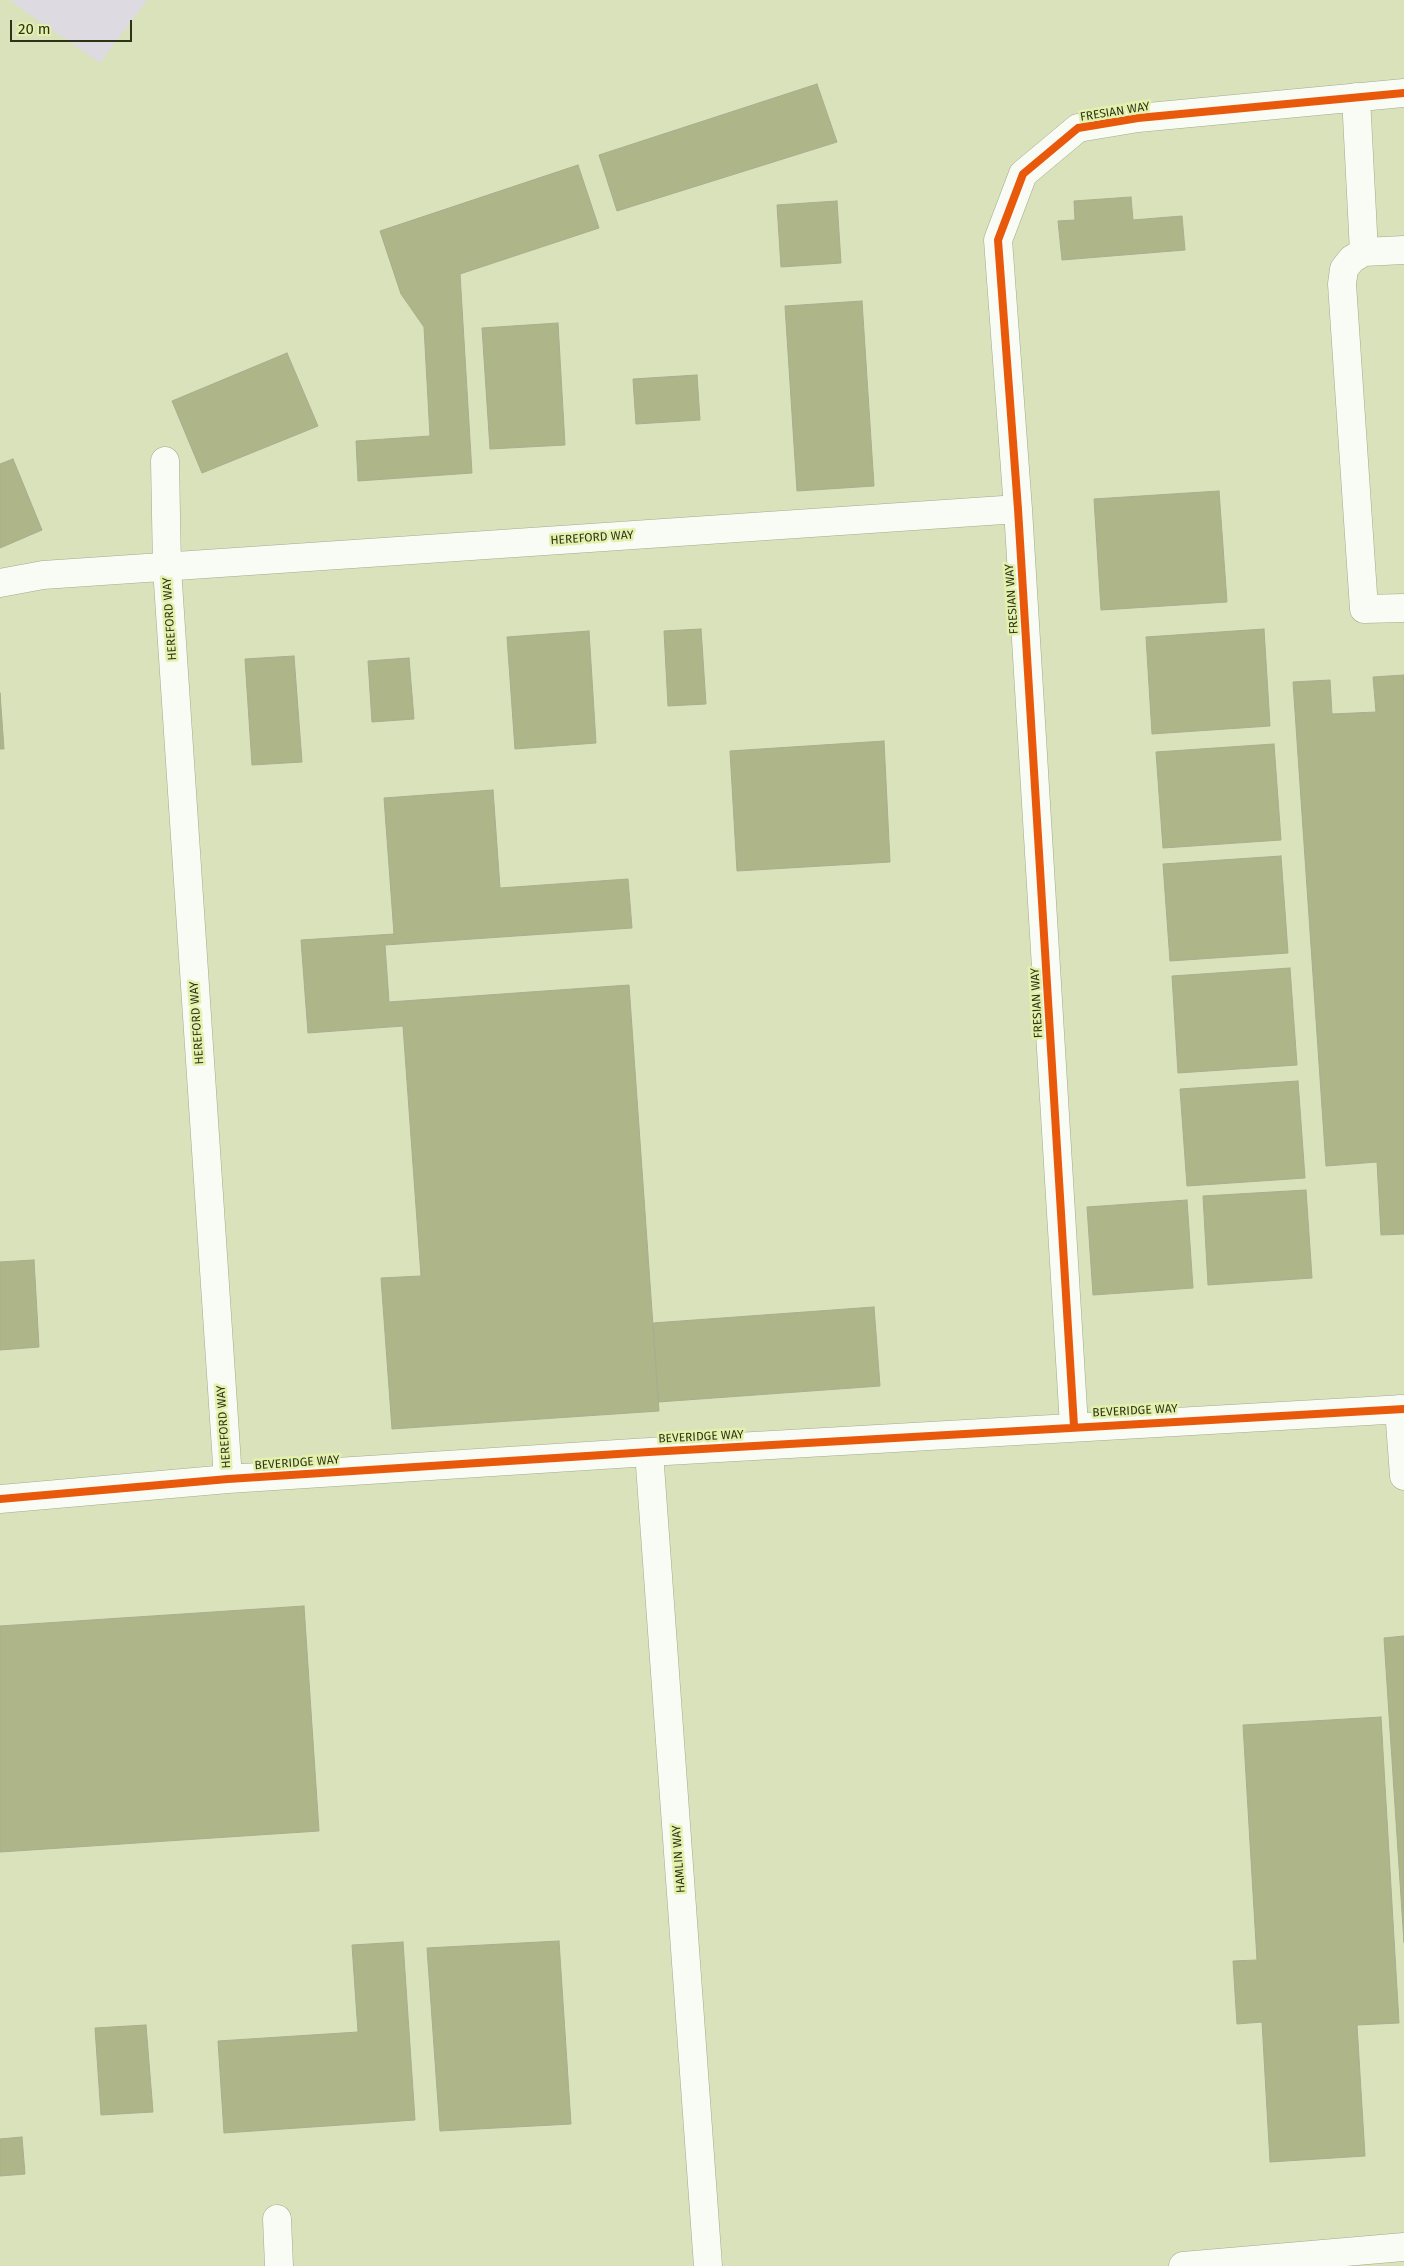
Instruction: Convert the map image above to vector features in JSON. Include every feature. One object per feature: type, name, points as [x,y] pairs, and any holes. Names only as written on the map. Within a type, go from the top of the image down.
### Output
[{"type":"street","name":"FRESIAN WAY","points":[[1074,1426],[1018,509],[998,240],[1023,174],[1078,128],[1138,118],[1404,93]]},
{"type":"street","points":[[1356,97],[1364,252]]},
{"type":"street","points":[[1404,250],[1364,252],[1352,258],[1344,269],[1342,284],[1364,609],[1404,608]]},
{"type":"street","name":"HEREFORD WAY","points":[[165,461],[166,568],[228,1479]]},
{"type":"street","name":"HEREFORD WAY","points":[[166,568],[1018,509]]},
{"type":"street","points":[[0,583],[44,575],[166,568]]},
{"type":"street","name":"BEVERIDGE WAY","points":[[0,1499],[228,1479],[1074,1426],[1401,1409],[1404,1476]]},
{"type":"street","name":"HAMLIN WAY","points":[[650,1452],[708,2266]]},
{"type":"street","points":[[277,2219],[279,2266]]},
{"type":"street","points":[[1182,2266],[1404,2247]]},
{"type":"shaded area","points":[[9,0],[147,0],[100,63]]},
{"type":"building","points":[[817,84],[837,142],[617,211],[599,155]]},
{"type":"building","points":[[578,165],[599,228],[460,274],[472,473],[358,481],[356,441],[430,436],[424,327],[401,294],[380,231]]},
{"type":"building","points":[[1131,197],[1133,220],[1182,216],[1185,250],[1062,260],[1058,221],[1075,220],[1074,201]]},
{"type":"building","points":[[837,201],[841,263],[781,267],[777,205]]},
{"type":"building","points":[[862,301],[874,486],[797,491],[785,306]]},
{"type":"building","points":[[558,323],[565,445],[490,449],[482,328]]},
{"type":"building","points":[[287,353],[318,426],[202,473],[172,401]]},
{"type":"building","points":[[697,375],[700,420],[636,424],[633,379]]},
{"type":"building","points":[[13,459],[42,530],[0,548],[0,464]]},
{"type":"building","points":[[1219,491],[1227,602],[1101,610],[1094,499]]},
{"type":"building","points":[[701,629],[706,704],[668,706],[664,631]]},
{"type":"building","points":[[1264,629],[1270,726],[1152,734],[1146,637]]},
{"type":"building","points":[[589,631],[596,743],[515,749],[507,637]]},
{"type":"building","points":[[294,656],[302,762],[252,765],[245,659]]},
{"type":"building","points":[[409,658],[414,719],[372,722],[368,661]]},
{"type":"building","points":[[1404,675],[1404,1234],[1381,1235],[1377,1162],[1326,1166],[1293,682],[1330,680],[1332,714],[1376,712],[1373,677]]},
{"type":"building","points":[[0,693],[4,749],[0,749]]},
{"type":"building","points":[[884,741],[890,862],[737,871],[730,751]]},
{"type":"building","points":[[1274,744],[1281,840],[1163,848],[1156,752]]},
{"type":"building","points":[[493,790],[500,888],[628,879],[632,928],[385,945],[389,1002],[629,985],[659,1411],[392,1429],[381,1278],[421,1276],[403,1026],[308,1033],[301,940],[394,934],[384,798]]},
{"type":"building","points":[[1281,856],[1288,953],[1170,961],[1163,864]]},
{"type":"building","points":[[1290,968],[1297,1065],[1178,1073],[1172,976]]},
{"type":"building","points":[[1298,1081],[1305,1178],[1187,1186],[1180,1089]]},
{"type":"building","points":[[1306,1190],[1312,1278],[1208,1285],[1203,1196]]},
{"type":"building","points":[[1187,1200],[1193,1288],[1093,1295],[1087,1207]]},
{"type":"building","points":[[34,1260],[39,1347],[0,1350],[0,1262]]},
{"type":"building","points":[[874,1307],[880,1386],[658,1402],[653,1323]]},
{"type":"building","points":[[304,1606],[319,1831],[0,1852],[0,1626]]},
{"type":"building","points":[[1404,1636],[1404,1943],[1384,1638]]},
{"type":"building","points":[[1381,1717],[1399,2023],[1357,2025],[1365,2156],[1270,2162],[1262,2022],[1237,2024],[1233,1961],[1257,1960],[1243,1725]]},
{"type":"building","points":[[559,1941],[571,2124],[440,2131],[427,1948]]},
{"type":"building","points":[[403,1942],[415,2120],[224,2133],[218,2041],[358,2032],[352,1945]]},
{"type":"building","points":[[146,2025],[153,2112],[101,2115],[95,2028]]},
{"type":"building","points":[[22,2137],[25,2174],[0,2176],[0,2139]]},
{"type":"cycle path","points":[[1074,1426],[1018,509],[998,240],[1023,174],[1078,128],[1138,118],[1404,93]]},
{"type":"cycle path","points":[[0,1499],[228,1479],[649,1452],[1404,1409]]}]
